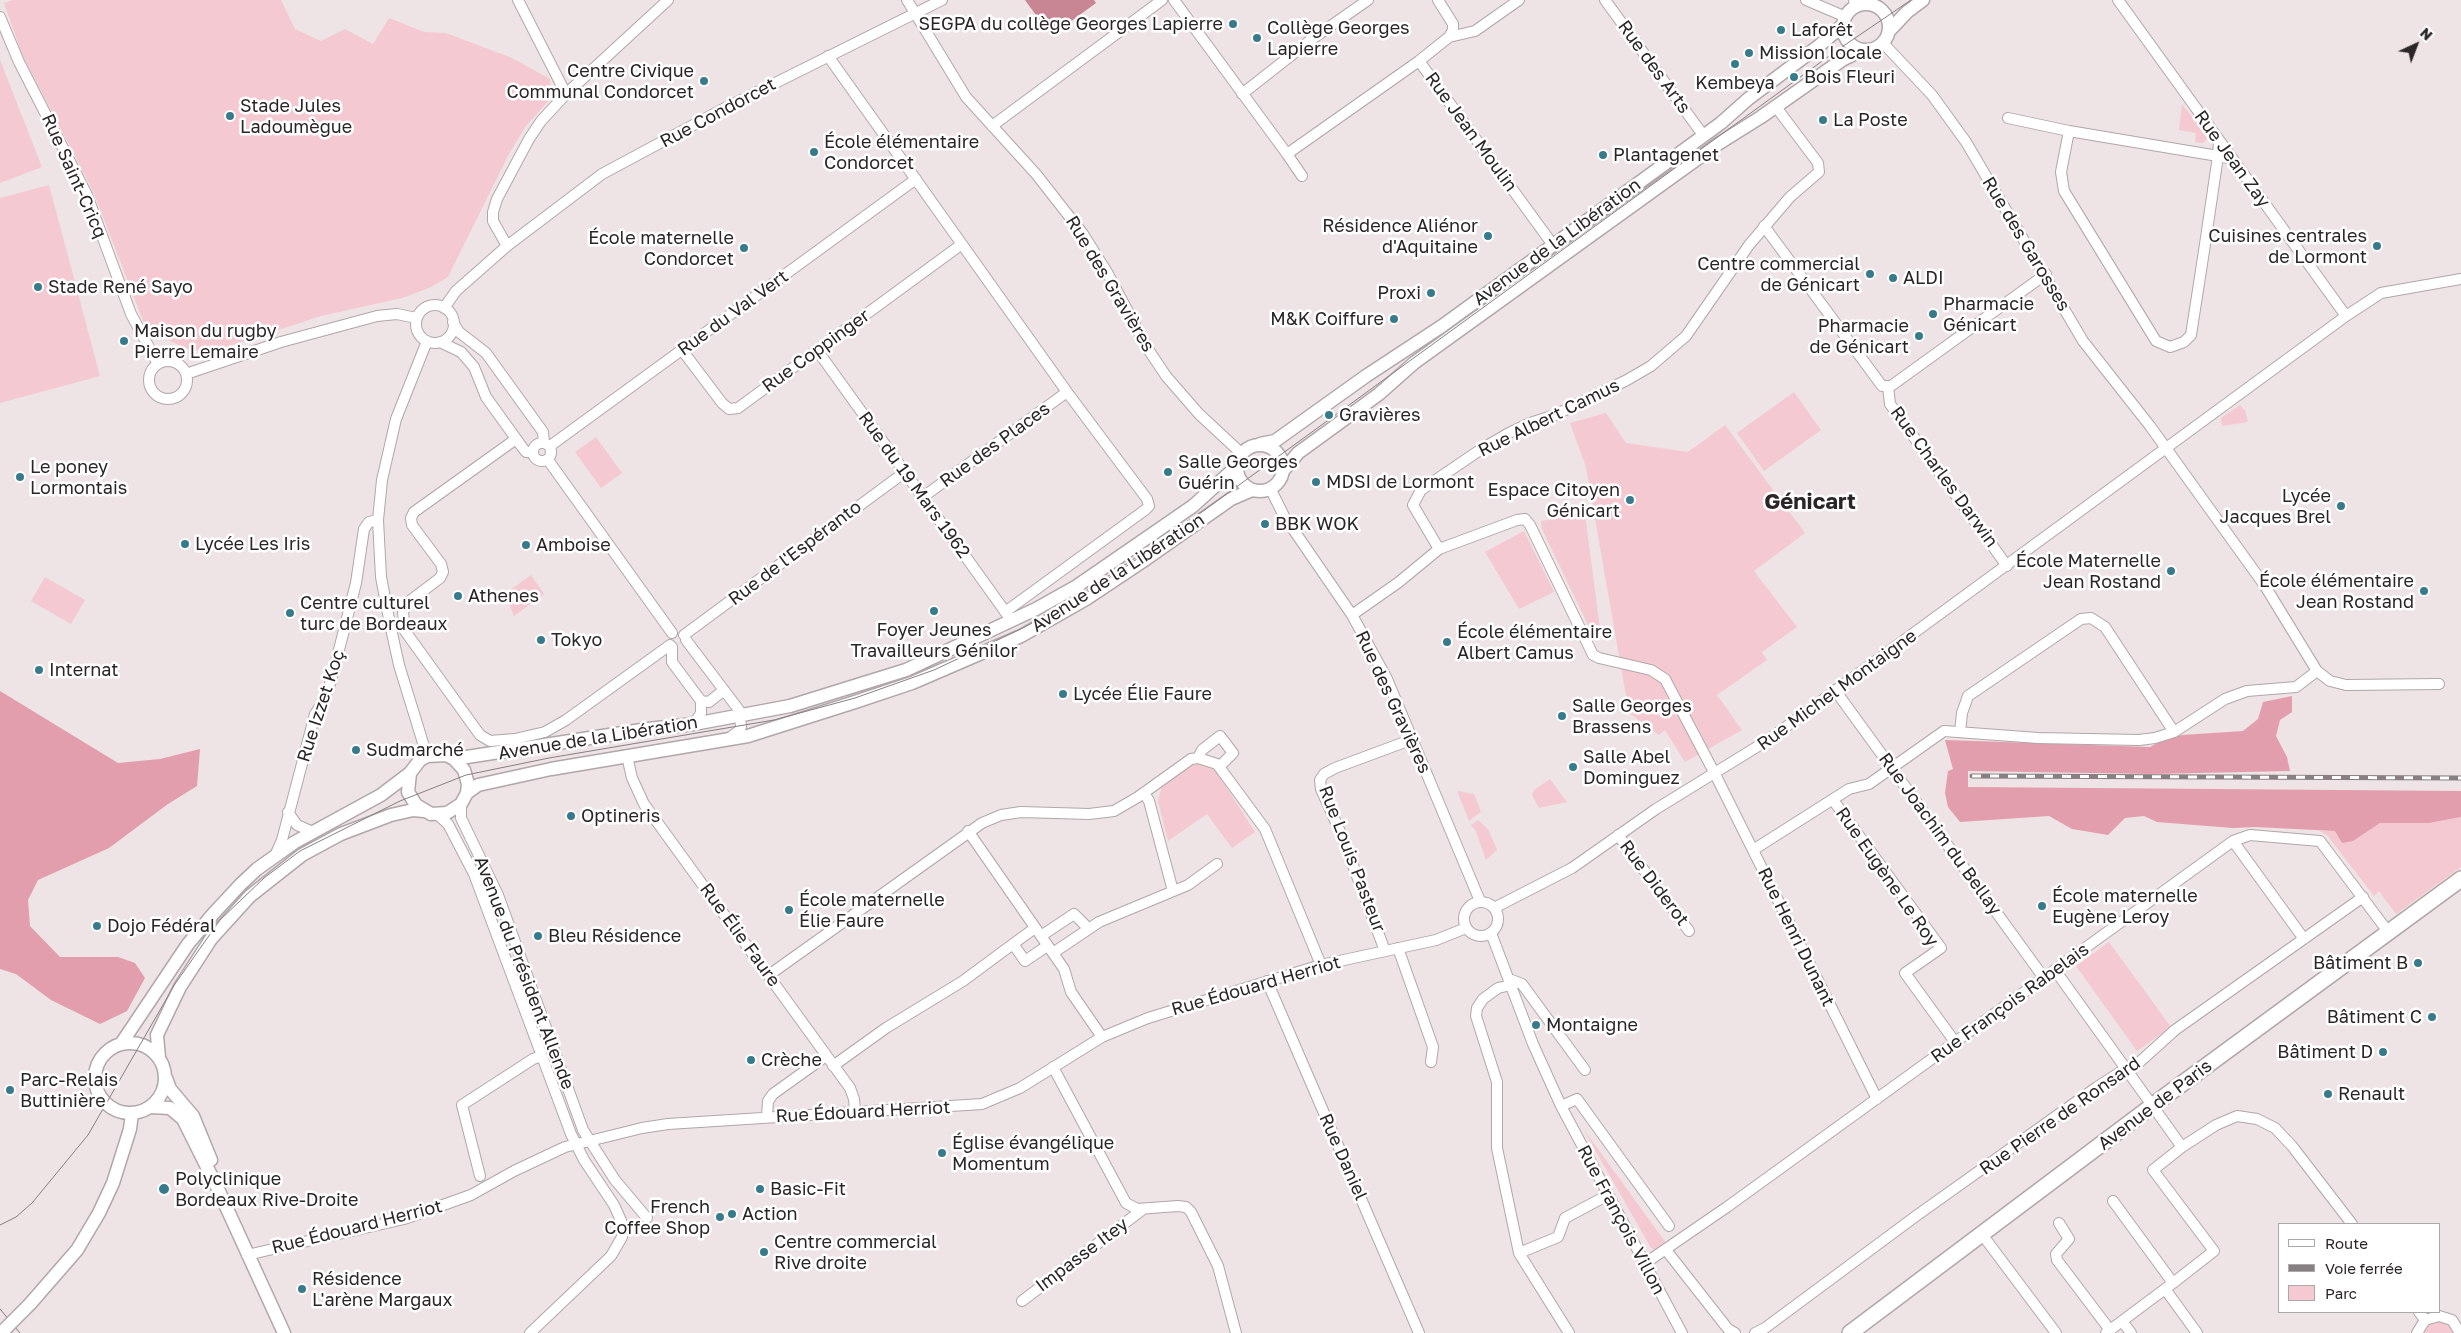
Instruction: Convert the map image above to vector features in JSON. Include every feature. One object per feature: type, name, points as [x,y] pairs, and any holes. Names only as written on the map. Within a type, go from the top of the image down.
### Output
[{"type":"main road","name":"Avenue de Paris","points":[[1864,1333],[1987,1241],[2156,1109],[2461,879]]},
{"type":"main road","name":"Avenue de Paris","points":[[1850,1333],[2156,1109],[2461,890]]},
{"type":"street","points":[[518,0],[566,94]]},
{"type":"street","points":[[507,246],[493,220],[493,212],[497,199],[541,121],[566,94],[668,0]]},
{"type":"street","name":"Rue des Gravières","points":[[907,0],[966,97],[1036,174],[1083,234],[1108,274],[1148,349],[1166,376],[1199,414],[1241,453]]},
{"type":"street","name":"Rue Condorcet","points":[[444,308],[456,291],[507,246],[602,174],[726,108],[942,0]]},
{"type":"street","points":[[992,126],[1162,0]]},
{"type":"street","points":[[1174,0],[1302,176]]},
{"type":"street","points":[[1242,94],[1312,39],[1368,0]]},
{"type":"street","points":[[1438,0],[1453,24],[1449,37]]},
{"type":"street","points":[[1449,37],[1475,31],[1519,0]]},
{"type":"street","name":"Rue des Arts","points":[[1605,0],[1704,135]]},
{"type":"street","points":[[1806,0],[1845,21]]},
{"type":"street","points":[[1871,5],[1884,0]]},
{"type":"street","points":[[1886,37],[1886,16],[1878,7],[1855,3],[1845,21],[1844,32],[1849,42],[1862,50],[1870,50],[1886,37],[1907,12],[1922,0]]},
{"type":"street","name":"Rue Jean Zay","points":[[2118,0],[2346,316]]},
{"type":"street","name":"Rue Saint-Cricq","points":[[0,17],[18,62],[86,195],[131,314],[158,364]]},
{"type":"street","name":"Avenue de la Libération","points":[[1260,444],[1275,441],[1366,376],[1442,326],[1721,123],[1748,99],[1828,40],[1845,21]]},
{"type":"street","name":"Rue Jean Moulin","points":[[1449,37],[1419,61],[1553,245]]},
{"type":"street","name":"Rue des Garosses","points":[[1886,37],[1966,142],[2084,341],[2265,586],[2317,671]]},
{"type":"street","name":"Avenue de la Libération","points":[[1283,471],[1298,453],[1379,394],[1414,364],[1718,144],[1833,66],[1862,50]]},
{"type":"street","points":[[828,56],[1068,392],[1147,499],[1149,506],[1146,510],[1008,616]]},
{"type":"street","points":[[1287,154],[1419,61]]},
{"type":"street","points":[[1776,106],[1820,168],[1819,172],[1790,197],[1764,226],[1882,386],[1891,386],[2046,274]]},
{"type":"street","points":[[2008,118],[2068,131],[2232,159]]},
{"type":"street","points":[[2068,131],[2061,172],[2064,191],[2156,341],[2170,347],[2184,342],[2191,335],[2219,141]]},
{"type":"street","name":"Rue du Val Vert","points":[[547,444],[682,350],[916,179]]},
{"type":"street","name":"Rue Albert Camus","points":[[1439,549],[1413,505],[1421,490],[1490,444],[1530,423],[1555,415],[1606,391],[1651,366],[1668,353],[1686,336],[1703,315],[1749,245],[1764,226]]},
{"type":"street","name":"Rue Coppinger","points":[[682,350],[722,403],[729,409],[738,408],[962,244]]},
{"type":"street","points":[[2165,449],[2346,316],[2381,293],[2461,278]]},
{"type":"street","points":[[440,342],[452,332],[452,316],[444,308],[434,305],[428,306],[416,318],[416,329],[427,341],[440,342],[461,352],[474,367],[486,397],[526,452],[532,452]]},
{"type":"street","points":[[186,374],[289,340],[377,316],[397,314],[416,318]]},
{"type":"street","points":[[453,322],[459,332],[486,353],[543,432],[552,452],[548,460]]},
{"type":"street","points":[[427,341],[396,419],[382,480],[378,520],[380,568],[390,624],[401,674],[427,756]]},
{"type":"street","name":"Rue du 19 Mars 1962","points":[[818,350],[1008,616]]},
{"type":"street","points":[[175,362],[186,374],[186,386],[180,396],[170,399],[159,397],[152,390],[149,379],[153,368],[158,364],[175,362]]},
{"type":"street","name":"Rue Charles Darwin","points":[[1888,386],[1890,404],[2007,566]]},
{"type":"street","name":"Rue des Places","points":[[923,497],[1068,392]]},
{"type":"street","points":[[516,439],[414,512],[411,518],[412,525],[441,564],[443,572],[440,578],[407,604],[403,612],[402,622],[405,631],[480,735],[490,741],[515,739],[545,732],[566,720],[671,646]]},
{"type":"street","points":[[547,444],[535,446],[532,452],[534,458],[539,461],[548,460]]},
{"type":"street","points":[[1260,444],[1271,447],[1278,453],[1283,463],[1283,471],[1276,484],[1270,488],[1252,490],[1242,483],[1236,467],[1241,453],[1246,448],[1260,444]]},
{"type":"street","name":"Rue Michel Montaigne","points":[[1494,908],[1572,868],[1656,809],[1716,774],[1768,740],[2165,449]]},
{"type":"street","points":[[548,460],[672,633]]},
{"type":"street","name":"Avenue de la Libération","points":[[454,759],[648,729],[694,724],[809,701],[906,670],[1008,616],[1077,586],[1135,548],[1193,506],[1236,467]]},
{"type":"street","name":"Rue de l'Espéranto","points":[[685,637],[905,472]]},
{"type":"street","name":"Rue des Gravières","points":[[1270,488],[1284,516],[1352,615],[1387,679],[1480,901]]},
{"type":"street","name":"Avenue de la Libération","points":[[464,799],[478,785],[515,776],[760,733],[795,720],[912,684],[1002,646],[1086,599],[1231,499],[1252,490]]},
{"type":"street","name":"Rue Izzet Koç","points":[[275,856],[282,840],[315,714],[323,702],[331,681],[356,583],[364,529],[369,522],[378,520]]},
{"type":"street","name":"Rue Henri Dunant","points":[[1439,549],[1517,520],[1525,520],[1530,525],[1593,655],[1652,670],[1664,679],[1716,774],[1877,1100]]},
{"type":"street","points":[[1352,615],[1400,582],[1439,549]]},
{"type":"street","points":[[1960,732],[1962,713],[1968,696],[2081,619],[2091,618],[2105,627],[2174,732]]},
{"type":"street","points":[[672,633],[680,632],[685,637],[740,714],[740,730],[728,739]]},
{"type":"street","points":[[672,633],[668,640],[671,646],[672,662],[701,701],[701,713],[694,724]]},
{"type":"street","points":[[671,646],[677,649],[682,647],[685,637]]},
{"type":"street","points":[[1753,850],[1849,789],[1869,784],[1941,732],[2038,738],[2139,740],[2174,732],[2225,699],[2247,691],[2296,687],[2317,671],[2330,681],[2346,685],[2439,684]]},
{"type":"street","points":[[701,701],[709,702],[724,690]]},
{"type":"street","name":"Rue Joachim du Bellay","points":[[1836,690],[2044,978]]},
{"type":"street","points":[[1198,758],[1202,750],[1220,736],[1233,753],[1219,766]]},
{"type":"street","name":"Rue Louis Pasteur","points":[[1385,950],[1342,836],[1321,788],[1320,780],[1324,774],[1334,768],[1413,739]]},
{"type":"street","points":[[121,1044],[188,944],[240,885],[275,856],[313,832],[381,795],[410,773],[420,760],[436,754],[454,759],[466,775],[464,799],[447,813],[438,815],[413,810],[391,815],[341,834],[284,868],[250,896],[211,938],[180,987],[157,1035],[159,1058],[170,1089],[193,1116],[213,1164],[218,1189]]},
{"type":"street","name":"Rue Élie Faure","points":[[627,756],[632,778],[644,804],[850,1088],[854,1099],[855,1112]]},
{"type":"street","points":[[769,975],[968,830],[1001,815],[1021,812],[1089,814],[1114,810],[1144,793],[1191,759],[1198,758],[1219,766],[1265,829],[1321,965]]},
{"type":"street","points":[[410,773],[408,792],[416,805],[424,811]]},
{"type":"street","points":[[1144,793],[1148,801],[1173,891]]},
{"type":"street","name":"Avenue du Président Allende","points":[[464,799],[461,818],[494,886],[589,1141],[626,1196],[647,1218]]},
{"type":"street","name":"Rue Eugène Le Roy","points":[[1834,800],[1940,948],[1905,973],[1955,1042]]},
{"type":"street","points":[[288,812],[297,825],[313,832]]},
{"type":"street","name":"Avenue du Président Allende","points":[[438,815],[448,824],[474,874],[576,1144],[620,1216],[623,1225],[622,1236],[611,1256],[530,1333]]},
{"type":"street","points":[[968,830],[1064,969],[1071,992],[1102,1037]]},
{"type":"street","name":"Rue Diderot","points":[[1618,835],[1689,931]]},
{"type":"street","name":"Rue François Rabelais","points":[[1644,1264],[1877,1100],[2234,841],[2250,835],[2320,841],[2389,933]]},
{"type":"street","points":[[2234,841],[2304,939]]},
{"type":"street","points":[[1014,944],[1025,961],[1050,950],[1100,922],[1188,885],[1217,864]]},
{"type":"street","name":"Rue Pierre de Ronsard","points":[[1755,1333],[1765,1328],[1916,1216],[2097,1087],[2133,1068],[2175,1030],[2363,897]]},
{"type":"street","points":[[1480,901],[1490,904],[1494,908],[1498,921],[1491,933],[1475,935],[1466,928],[1464,922],[1466,911],[1474,903],[1480,901]]},
{"type":"street","points":[[834,1066],[886,1028],[963,981],[1014,944],[1074,914],[1088,928]]},
{"type":"street","name":"Rue Édouard Herriot","points":[[247,1255],[404,1219],[471,1196],[514,1171],[576,1144],[652,1126],[982,1104],[1007,1094],[1102,1037],[1156,1015],[1321,965],[1436,940],[1466,928]]},
{"type":"street","name":"Rue François Villon","points":[[1491,933],[1533,1044],[1561,1106],[1682,1333]]},
{"type":"street","points":[[1398,948],[1433,1046],[1431,1062]]},
{"type":"street","points":[[2055,970],[2182,1147]]},
{"type":"street","name":"Rue Daniel","points":[[1267,981],[1419,1333]]},
{"type":"street","points":[[1569,1333],[1519,1253],[1497,1148],[1498,1082],[1476,1016],[1477,1008],[1483,999],[1498,988],[1510,982],[1522,984],[1585,1070]]},
{"type":"street","points":[[159,1058],[152,1051],[140,1045],[121,1044],[114,1047],[102,1056],[97,1063],[94,1079],[99,1094],[106,1103],[119,1111],[132,1113],[150,1107],[170,1108],[179,1114],[218,1189],[284,1333]]},
{"type":"street","points":[[480,1176],[462,1106],[533,1059],[542,1056]]},
{"type":"street","points":[[767,1117],[768,1101],[773,1094],[826,1056]]},
{"type":"street","points":[[1053,1067],[1123,1198],[1132,1208],[1142,1210],[1178,1206],[1186,1207],[1191,1212],[1218,1266],[1236,1333]]},
{"type":"street","points":[[150,1107],[164,1089],[165,1077]]},
{"type":"street","name":"Rue François Villon","points":[[1561,1106],[1577,1100],[1669,1226]]},
{"type":"street","points":[[1,1333],[30,1304],[77,1250],[99,1214],[113,1183],[132,1113]]},
{"type":"street","points":[[2059,1223],[2069,1239],[2056,1254],[2057,1260],[2108,1332],[2214,1251],[2153,1170],[2182,1147],[2216,1125],[2237,1116],[2257,1119],[2275,1128],[2292,1146],[2351,1223]]},
{"type":"street","points":[[1519,1253],[1558,1237],[1565,1218],[1608,1195]]},
{"type":"street","points":[[2113,1201],[2174,1283]]},
{"type":"street","name":"Impasse Itey","points":[[1022,1301],[1142,1210]]},
{"type":"street","points":[[1987,1241],[2056,1333]]},
{"type":"street","points":[[1666,1250],[1728,1329],[1735,1333]]},
{"type":"street","points":[[2165,1289],[2197,1333]]},
{"type":"street","points":[[2417,1333],[2422,1316],[2446,1317],[2457,1326],[2460,1333]]},
{"type":"street","points":[[2122,1321],[2131,1333]]},
{"type":"green space","points":[[13,0],[281,0],[295,29],[321,41],[345,29],[373,44],[389,18],[424,32],[446,33],[512,58],[550,79],[551,98],[526,126],[510,152],[448,277],[429,288],[402,298],[321,316],[211,352],[188,349],[157,335],[144,323],[93,191],[22,54],[4,3]]},
{"type":"green space","points":[[0,60],[42,167],[0,183]]},
{"type":"green space","points":[[2182,104],[2206,135],[2207,139],[2203,143],[2195,142],[2196,133],[2179,130]]},
{"type":"green space","name":"Stade René Sayo","points":[[49,185],[100,376],[0,403],[0,198]]},
{"type":"green space","points":[[1794,392],[1821,430],[1764,471],[1737,433]]},
{"type":"green space","points":[[2240,405],[2245,410],[2248,422],[2222,426],[2221,418]]},
{"type":"green space","points":[[1606,413],[1626,443],[1688,452],[1725,425],[1805,533],[1754,571],[1797,627],[1762,652],[1767,660],[1717,695],[1742,730],[1685,762],[1665,730],[1659,735],[1629,713],[1586,467],[1570,423]]},
{"type":"green space","points":[[596,437],[622,473],[601,488],[575,452]]},
{"type":"green space","points":[[1585,514],[1601,637],[1591,631],[1542,529],[1541,521]]},
{"type":"green space","points":[[1524,531],[1554,592],[1519,609],[1485,552]]},
{"type":"green space","points":[[531,575],[544,594],[514,616],[505,594]]},
{"type":"green space","points":[[45,577],[85,600],[71,624],[31,601]]},
{"type":"green space","points":[[1202,762],[1214,768],[1255,832],[1232,848],[1207,814],[1168,841],[1158,801],[1162,786],[1186,767]]},
{"type":"green space","points":[[1550,779],[1567,802],[1539,808],[1532,795],[1534,790]]},
{"type":"green space","points":[[1457,791],[1474,794],[1481,812],[1469,821]]},
{"type":"green space","points":[[2461,817],[2461,867],[2396,914],[2379,891],[2374,896],[2327,835],[2319,831],[2336,831],[2353,841],[2380,823],[2429,823]]},
{"type":"green space","points":[[1478,820],[1488,829],[1497,850],[1486,860],[1476,831],[1471,825]]},
{"type":"green space","points":[[2109,942],[2171,1027],[2137,1051],[2076,966]]},
{"type":"green space","points":[[1582,1127],[1666,1243],[1655,1250],[1651,1248]]},
{"type":"green space","points":[[2439,1321],[2449,1324],[2456,1333],[2423,1333],[2429,1324]]},
{"type":"shaded area","points":[[1025,0],[1094,0],[1096,3],[1051,36]]},
{"type":"shaded area","points":[[0,691],[118,763],[160,759],[200,749],[197,786],[168,804],[109,848],[38,880],[28,900],[30,926],[60,957],[118,957],[135,963],[145,978],[127,1011],[100,1024],[51,1000],[16,974],[0,969]]},
{"type":"shaded area","points":[[2292,696],[2292,712],[2280,720],[2276,736],[2287,757],[2290,771],[2153,774],[1968,771],[1968,787],[2461,791],[2461,817],[2429,823],[2380,823],[2353,841],[2342,843],[2335,831],[2255,827],[2233,828],[2157,822],[2144,816],[2125,818],[2108,835],[2072,829],[2049,816],[1960,822],[1948,807],[1945,793],[1948,771],[1953,769],[1945,740],[2150,747],[2163,740],[2182,735],[2243,731],[2258,719],[2263,702]]},
{"type":"tram line","points":[[0,1225],[16,1217],[32,1203],[88,1135],[175,984],[220,920],[264,878],[300,851],[400,801],[466,775],[549,758],[774,720],[855,698],[934,670],[1023,628],[1083,595],[1140,557],[1836,51],[1911,0]]},
{"type":"tram line","points":[[0,1309],[20,1333]]},
{"type":"railway","points":[[1972,776],[2461,778]]},
{"type":"place","name":"SEGPA du collège Georges Lapierre","points":[[1233,24]]},
{"type":"place","name":"Laforêt","points":[[1781,30]]},
{"type":"place","name":"Collège Georges Lapierre","points":[[1257,38]]},
{"type":"place","name":"Mission locale","points":[[1749,53]]},
{"type":"place","name":"Kembeya","points":[[1735,64]]},
{"type":"place","name":"Bois Fleuri","points":[[1794,77]]},
{"type":"place","name":"Centre Civique Communal Condorcet","points":[[704,81]]},
{"type":"place","name":"Stade Jules Ladoumègue","points":[[230,116]]},
{"type":"place","name":"La Poste","points":[[1823,120]]},
{"type":"place","name":"École élémentaire Condorcet","points":[[814,152]]},
{"type":"place","name":"Plantagenet","points":[[1603,155]]},
{"type":"place","name":"Résidence Aliénor d'Aquitaine","points":[[1488,236]]},
{"type":"place","name":"Cuisines centrales de Lormont","points":[[2377,246]]},
{"type":"place","name":"École maternelle Condorcet","points":[[744,248]]},
{"type":"place","name":"Centre commercial de Génicart","points":[[1870,274]]},
{"type":"place","name":"ALDI","points":[[1893,278]]},
{"type":"place","name":"Stade René Sayo","points":[[38,287]]},
{"type":"place","name":"Proxi","points":[[1431,293]]},
{"type":"place","name":"Pharmacie Génicart","points":[[1933,314]]},
{"type":"place","name":"M&K Coiffure","points":[[1394,319]]},
{"type":"place","name":"Pharmacie de Génicart","points":[[1919,336]]},
{"type":"place","name":"Maison du rugby Pierre Lemaire","points":[[124,341]]},
{"type":"place","name":"Gravières","points":[[1329,415]]},
{"type":"place","name":"Salle Georges Guérin","points":[[1168,472]]},
{"type":"place","name":"Le poney Lormontais","points":[[20,477]]},
{"type":"place","name":"MDSI de Lormont","points":[[1316,482]]},
{"type":"place","name":"Espace Citoyen Génicart","points":[[1630,500]]},
{"type":"place","name":"Lycée Jacques Brel","points":[[2341,506]]},
{"type":"place","name":"BBK WOK","points":[[1265,524]]},
{"type":"place","name":"Lycée Les Iris","points":[[185,544]]},
{"type":"place","name":"Amboise","points":[[526,545]]},
{"type":"place","name":"École Maternelle Jean Rostand","points":[[2171,571]]},
{"type":"place","name":"École élémentaire Jean Rostand","points":[[2424,591]]},
{"type":"place","name":"Athenes","points":[[458,596]]},
{"type":"place","name":"Foyer Jeunes Travailleurs Génilor","points":[[934,611]]},
{"type":"place","name":"Centre culturel turc de Bordeaux","points":[[290,613]]},
{"type":"place","name":"Tokyo","points":[[541,640]]},
{"type":"place","name":"École élémentaire Albert Camus","points":[[1447,642]]},
{"type":"place","name":"Internat","points":[[39,670]]},
{"type":"place","name":"Lycée Élie Faure","points":[[1063,694]]},
{"type":"place","name":"Salle Georges Brassens","points":[[1562,716]]},
{"type":"place","name":"Sudmarché","points":[[356,750]]},
{"type":"place","name":"Salle Abel Dominguez","points":[[1573,767]]},
{"type":"place","name":"Optineris","points":[[571,816]]},
{"type":"place","name":"École maternelle Eugène Leroy","points":[[2042,906]]},
{"type":"place","name":"École maternelle Élie Faure","points":[[789,910]]},
{"type":"place","name":"Dojo Fédéral","points":[[97,926]]},
{"type":"place","name":"Bleu Résidence","points":[[538,936]]},
{"type":"place","name":"Bâtiment B","points":[[2418,963]]},
{"type":"place","name":"Bâtiment C","points":[[2432,1017]]},
{"type":"place","name":"Montaigne","points":[[1536,1025]]},
{"type":"place","name":"Bâtiment D","points":[[2383,1052]]},
{"type":"place","name":"Crèche","points":[[751,1060]]},
{"type":"place","name":"Parc-Relais Buttinière","points":[[10,1090]]},
{"type":"place","name":"Renault","points":[[2328,1094]]},
{"type":"place","name":"Église évangélique Momentum","points":[[942,1153]]},
{"type":"place","name":"Polyclinique Bordeaux Rive-Droite","points":[[164,1189]]},
{"type":"place","name":"Basic-Fit","points":[[760,1189]]},
{"type":"place","name":"Action","points":[[732,1214]]},
{"type":"place","name":"French Coffee Shop","points":[[720,1217]]},
{"type":"place","name":"Centre commercial Rive droite","points":[[764,1252]]},
{"type":"place","name":"Résidence L'arène Margaux","points":[[302,1289]]},
{"type":"district","name":"Génicart","points":[[1810,502]]}]
